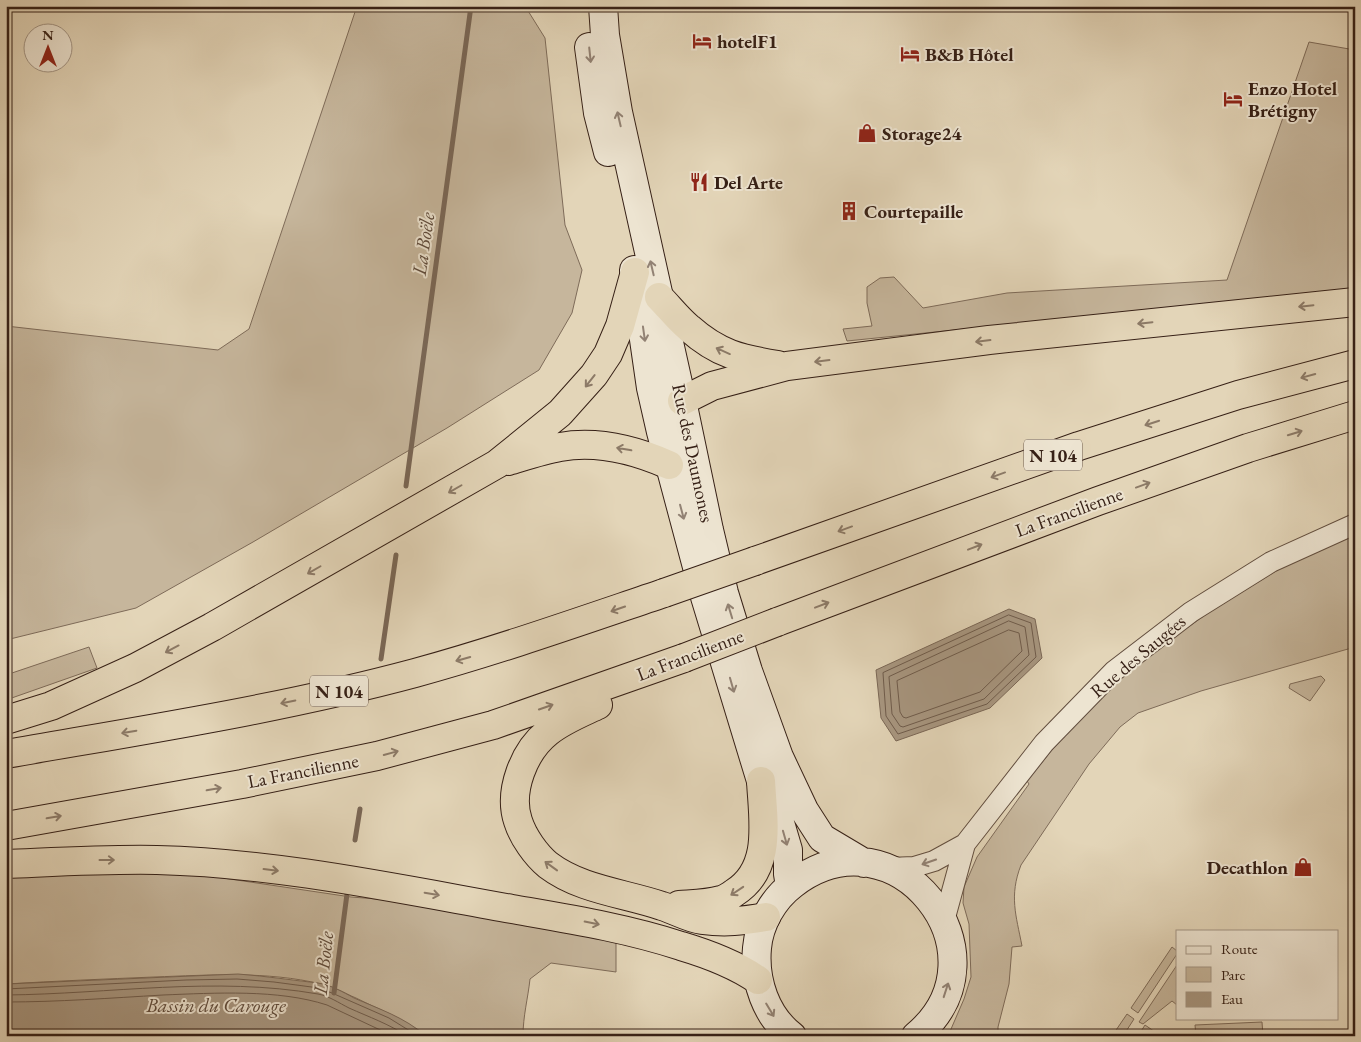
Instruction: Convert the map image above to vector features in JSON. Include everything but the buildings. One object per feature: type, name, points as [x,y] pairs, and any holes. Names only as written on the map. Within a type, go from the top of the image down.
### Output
[{"type":"highway","points":[[6,720],[51,706],[144,664],[497,464],[560,413],[594,376],[608,354],[620,326],[635,272]]},
{"type":"highway","points":[[659,297],[687,327],[719,350],[753,361],[787,366]]},
{"type":"highway","points":[[682,401],[712,386],[787,366],[989,340],[1355,302]]},
{"type":"highway","name":"N 104","points":[[6,754],[226,714],[360,686],[483,653],[664,593],[1079,446],[1238,395],[1355,364]]},
{"type":"highway","name":"La Francilienne","points":[[6,826],[242,784],[377,756],[493,725],[684,658],[1108,498],[1248,448],[1355,416]]},
{"type":"highway","points":[[497,464],[561,447],[583,445],[627,449],[648,455],[670,465]]},
{"type":"highway","points":[[651,670],[633,690],[570,718],[547,733],[529,754],[520,775],[515,797],[518,821],[530,845],[548,864],[572,879],[662,906],[699,920],[732,922],[766,917]]},
{"type":"highway","points":[[662,906],[700,904],[723,900],[742,888],[753,876],[762,851],[764,833],[761,781]]},
{"type":"highway","points":[[6,864],[92,860],[157,860],[223,864],[356,882],[622,929],[711,955],[747,972],[758,980]]},
{"type":"main road","name":"Rue des Daumones","points":[[585,6],[598,113],[614,172],[635,272],[651,388],[660,432],[706,597],[761,781],[778,816],[788,850],[790,886]]},
{"type":"main road","name":"Rue des Daumones","points":[[603,6],[605,35],[618,112],[709,530],[732,619],[748,671],[779,757],[804,810],[822,838],[876,866],[902,875],[921,889],[936,906],[944,921],[952,955],[951,973],[947,990],[940,1006],[919,1034]]},
{"type":"main road","points":[[660,432],[682,401]]},
{"type":"main road","points":[[670,465],[699,484]]},
{"type":"main road","points":[[792,1036],[773,1014],[764,998],[758,980],[757,944],[766,917],[776,900],[801,878],[830,865],[847,862],[876,866]]},
{"type":"street","name":"Rue des Saugées","points":[[944,921],[965,844],[1044,743],[1114,671],[1191,612],[1271,562],[1355,524]]},
{"type":"street","name":"Rue des Saugées","points":[[876,866],[914,867],[934,861],[965,844]]},
{"type":"green space","points":[[357,6],[525,6],[545,38],[565,225],[582,270],[572,313],[539,370],[447,428],[253,542],[136,608],[6,640],[6,326],[218,350],[249,329]]},
{"type":"green space","points":[[1309,42],[1355,50],[1355,289],[847,341],[843,329],[872,326],[867,303],[867,287],[880,278],[894,277],[923,308],[1007,293],[1227,280]]},
{"type":"green space","points":[[1355,532],[1355,647],[1201,691],[1138,713],[1120,727],[1089,764],[1021,865],[1014,896],[1022,946],[1012,947],[1009,984],[998,1027],[998,1036],[948,1036],[971,977],[969,924],[963,903],[964,887],[977,857],[1029,784],[1027,781],[1052,750],[1078,721],[1124,676],[1155,650],[1211,611],[1289,563]]},
{"type":"green space","points":[[89,647],[97,668],[6,700],[6,675]]},
{"type":"green space","points":[[1321,676],[1325,680],[1310,701],[1289,688],[1290,684]]},
{"type":"green space","points":[[20,865],[203,875],[351,897],[404,901],[616,937],[616,972],[551,963],[530,979],[523,1036],[426,1036],[401,1020],[334,988],[280,977],[196,975],[6,984],[6,878]]},
{"type":"green space","points":[[1172,947],[1176,950],[1176,956],[1138,1013],[1131,1008]]},
{"type":"green space","points":[[1176,966],[1176,1004],[1172,1001],[1143,1024],[1139,1022]]},
{"type":"green space","points":[[1127,1014],[1134,1019],[1123,1036],[1112,1036]]},
{"type":"green space","points":[[1262,1022],[1263,1036],[1196,1036],[1195,1025]]},
{"type":"green space","points":[[1145,1025],[1161,1036],[1138,1036]]},
{"type":"water","points":[[1009,609],[1035,619],[1042,658],[990,708],[896,741],[881,718],[876,670]]},
{"type":"water","name":"Bassin du Carouge","points":[[238,974],[328,985],[400,1019],[426,1036],[6,1036],[6,984]]},
{"type":"waterway","name":"La Boële","points":[[406,486],[471,6]]},
{"type":"waterway","name":"La Boële","points":[[381,659],[396,555]]},
{"type":"waterway","name":"La Boële","points":[[355,840],[360,809]]},
{"type":"waterway","name":"La Boële","points":[[334,993],[347,894]]},
{"type":"place","name":"hotelF1","points":[[702,41]]},
{"type":"place","name":"B&B Hôtel","points":[[910,54]]},
{"type":"place","name":"Enzo Hotel Brétigny","points":[[1233,99]]},
{"type":"place","name":"Storage24","points":[[867,133]]},
{"type":"place","name":"Del Arte","points":[[699,182]]},
{"type":"place","name":"Courtepaille","points":[[849,211]]},
{"type":"place","name":"Decathlon","points":[[1303,867]]}]
